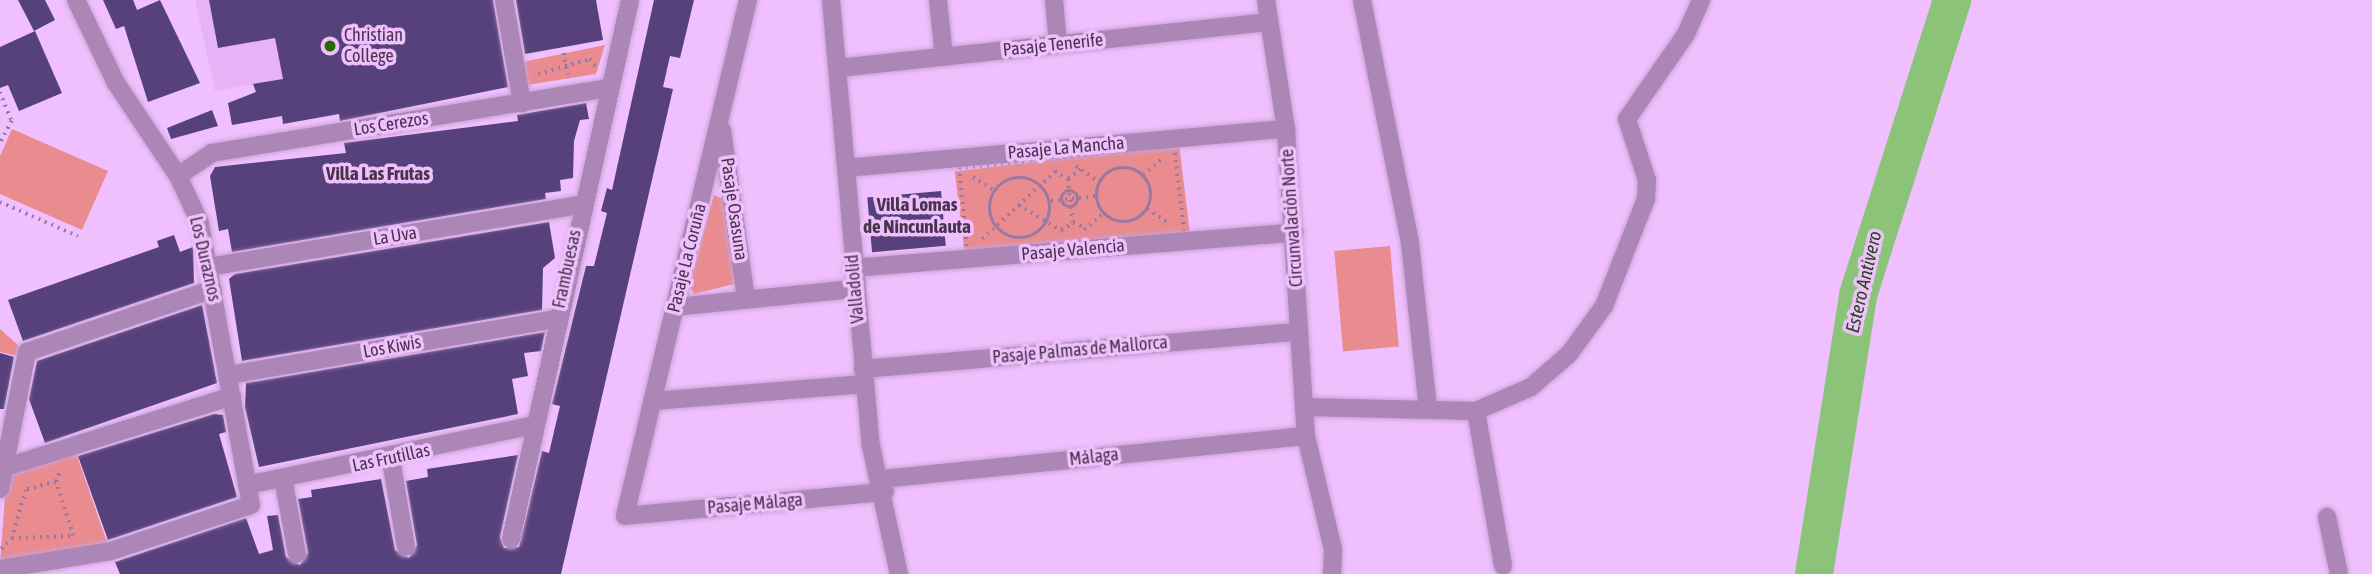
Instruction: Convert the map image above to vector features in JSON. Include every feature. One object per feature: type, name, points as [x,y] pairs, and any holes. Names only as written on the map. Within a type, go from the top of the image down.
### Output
[{"type":"street","name":"Los Duraznos","points":[[0,569],[111,551],[251,505],[200,223],[178,176],[116,83],[76,0]]},
{"type":"street","points":[[504,0],[522,103]]},
{"type":"street","name":"Frambuesas","points":[[511,539],[580,205],[630,0]]},
{"type":"street","name":"Pasaje La Coruña","points":[[625,516],[748,0]]},
{"type":"street","name":"Valladolid","points":[[831,0],[846,168],[853,289],[864,376],[899,574]]},
{"type":"street","points":[[938,0],[944,57]]},
{"type":"street","points":[[1054,0],[1058,44]]},
{"type":"street","name":"Circunvalación Norte","points":[[1266,0],[1286,128],[1295,232],[1298,332],[1306,436],[1333,549],[1332,574]]},
{"type":"street","points":[[1362,0],[1410,243],[1428,408]]},
{"type":"street","points":[[1304,407],[1476,411],[1551,372],[1604,306],[1646,200],[1647,180],[1627,119],[1686,34],[1701,0]]},
{"type":"street","name":"Pasaje Tenerife","points":[[838,68],[1268,22]]},
{"type":"street","name":"Los Cerezos","points":[[178,176],[212,153],[610,88]]},
{"type":"street","name":"Pasaje Osasuna","points":[[721,119],[746,299]]},
{"type":"street","name":"Pasaje La Mancha","points":[[846,168],[1286,128]]},
{"type":"street","name":"La Uva","points":[[209,267],[580,205]]},
{"type":"street","name":"Pasaje Valencia","points":[[852,268],[1295,232]]},
{"type":"street","points":[[0,489],[27,352],[213,289]]},
{"type":"street","points":[[675,307],[853,289]]},
{"type":"street","name":"Los Kiwis","points":[[228,375],[556,318]]},
{"type":"street","name":"Pasaje Palmas de Mallorca","points":[[653,401],[864,376],[1298,332]]},
{"type":"street","points":[[6,467],[232,396]]},
{"type":"street","points":[[1476,411],[1503,566]]},
{"type":"street","name":"Las Frutillas","points":[[247,485],[391,460],[534,425]]},
{"type":"street","name":"Málaga","points":[[884,485],[1306,436]]},
{"type":"street","points":[[391,460],[406,547]]},
{"type":"street","points":[[283,478],[297,554]]},
{"type":"street","name":"Pasaje Málaga","points":[[625,516],[884,485]]},
{"type":"street","points":[[2327,517],[2339,574]]},
{"type":"path","points":[[0,92],[12,121],[0,144]]},
{"type":"path","points":[[959,168],[1174,146],[1185,234],[967,253]]},
{"type":"path","points":[[967,253],[1067,160],[1100,183]]},
{"type":"path","points":[[959,168],[995,191]]},
{"type":"path","points":[[959,168],[967,253]]},
{"type":"path","points":[[1068,179],[1080,169]]},
{"type":"path","points":[[1132,169],[1151,190],[1140,217],[1121,222],[1104,212],[1097,197],[1100,183],[1113,170],[1132,169]]},
{"type":"path","points":[[1055,171],[1068,179]]},
{"type":"path","points":[[1021,178],[1040,185],[1050,201],[1047,222],[1020,238],[996,226],[990,208],[995,191],[1021,178]]},
{"type":"path","points":[[1068,179],[1073,223]]},
{"type":"path","points":[[1069,191],[1079,198]]},
{"type":"path","points":[[1062,200],[1069,191]]},
{"type":"path","points":[[1050,201],[1097,197]]},
{"type":"path","points":[[1071,208],[1079,198]]},
{"type":"path","points":[[1062,200],[1071,208]]},
{"type":"path","points":[[0,202],[78,236]]},
{"type":"path","points":[[1018,205],[1075,239],[1104,212]]},
{"type":"path","points":[[1073,223],[1086,228]]},
{"type":"path","points":[[1061,230],[1073,223]]},
{"type":"path","points":[[0,550],[12,538],[26,490],[56,482],[73,536],[12,538]]},
{"type":"shaded area","name":"Christian College","points":[[195,0],[448,0],[457,48],[215,91]]},
{"type":"shaded area","points":[[605,45],[596,74],[527,85],[523,62]]},
{"type":"shaded area","points":[[12,129],[108,171],[82,230],[0,194],[0,156]]},
{"type":"shaded area","points":[[1179,144],[1190,236],[966,264],[955,172]]},
{"type":"shaded area","points":[[714,195],[726,200],[734,284],[694,294],[689,285]]},
{"type":"shaded area","points":[[1390,246],[1399,347],[1343,351],[1334,251]]},
{"type":"shaded area","points":[[0,329],[18,345],[17,356],[0,352]]},
{"type":"shaded area","points":[[75,450],[109,548],[0,565],[6,482],[19,470]]},
{"type":"building","points":[[18,0],[45,0],[55,20],[34,31]]},
{"type":"building","points":[[103,0],[133,0],[137,10],[160,0],[200,83],[148,102],[124,26],[116,29]]},
{"type":"building","points":[[209,0],[493,0],[508,87],[340,121],[339,114],[283,124],[282,116],[232,125],[228,103],[256,92],[253,84],[283,79],[275,38],[218,48]]},
{"type":"building","points":[[516,0],[596,0],[603,40],[525,54]]},
{"type":"building","points":[[654,0],[694,0],[680,58],[670,56],[663,87],[673,89],[561,574],[120,574],[115,562],[246,518],[259,554],[273,550],[267,516],[278,515],[286,557],[300,565],[308,553],[298,499],[312,497],[311,490],[381,479],[395,550],[409,558],[417,545],[406,481],[428,477],[427,469],[518,455],[500,537],[504,548],[519,547],[542,451],[549,453],[560,406],[552,404],[586,266],[594,266],[607,213],[601,211],[607,188],[612,190]]},
{"type":"building","points":[[35,31],[62,93],[19,111],[8,85],[0,88],[0,47]]},
{"type":"building","points":[[586,103],[589,119],[580,120],[574,141],[573,178],[560,180],[561,191],[545,193],[546,199],[232,252],[228,229],[219,231],[210,176],[215,167],[346,153],[344,143],[518,121],[517,115]]},
{"type":"building","points":[[212,110],[218,126],[171,139],[167,128]]},
{"type":"building","points":[[941,191],[946,246],[872,252],[867,197]]},
{"type":"building","points":[[549,222],[555,258],[543,268],[542,310],[242,361],[229,279],[235,274]]},
{"type":"building","points":[[174,235],[180,252],[193,247],[194,283],[23,341],[8,300],[159,247],[157,241]]},
{"type":"building","points":[[202,305],[217,383],[45,443],[29,399],[37,361]]},
{"type":"building","points":[[545,332],[541,351],[524,353],[528,376],[512,379],[518,414],[259,467],[245,407],[246,383]]},
{"type":"building","points":[[0,353],[14,357],[4,409],[0,409]]},
{"type":"building","points":[[214,414],[223,415],[226,432],[219,434],[237,497],[108,540],[78,456]]},
{"type":"waterway","name":"Estero Antivero","points":[[1814,574],[1858,295],[1952,0]]},
{"type":"place","name":"Christian College","points":[[330,46]]},
{"type":"district","name":"Villa Las Frutas","points":[[378,174]]},
{"type":"district","name":"Villa Lomas de Nincunlauta","points":[[917,216]]}]
